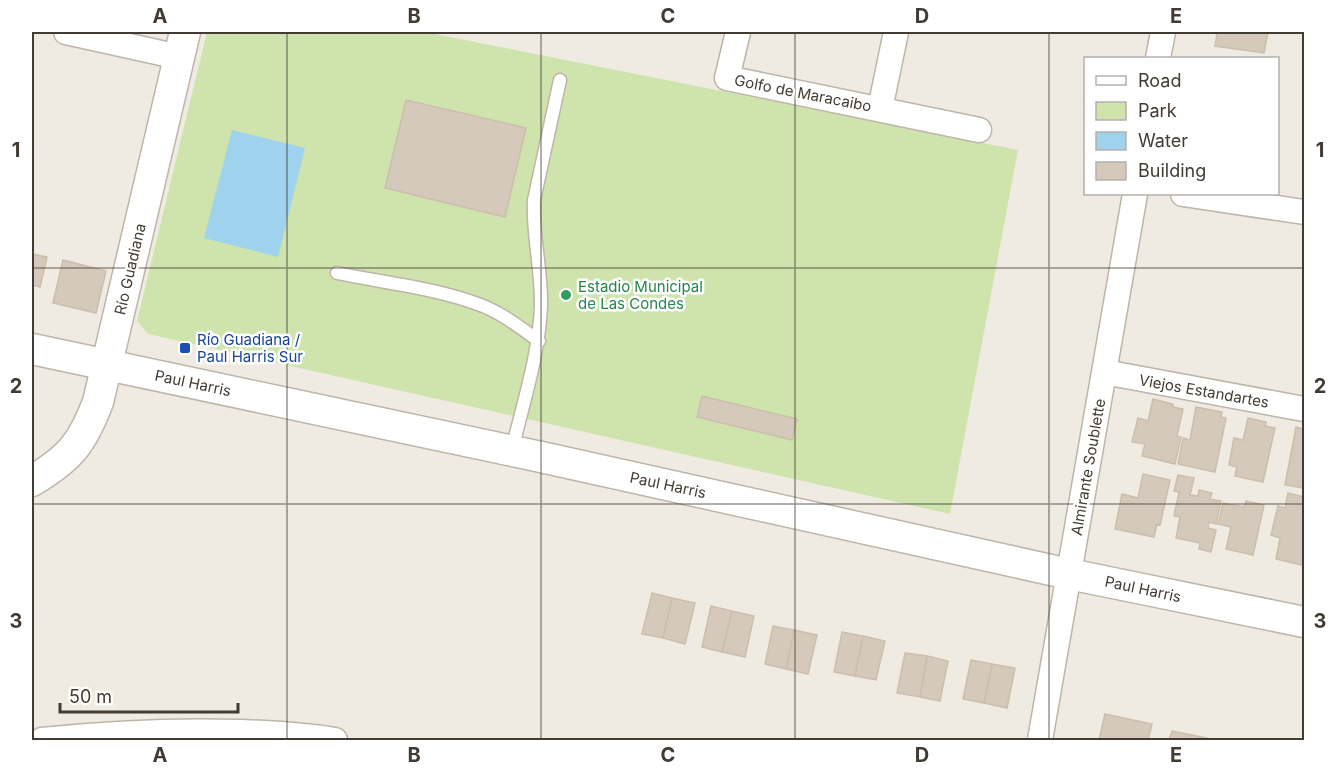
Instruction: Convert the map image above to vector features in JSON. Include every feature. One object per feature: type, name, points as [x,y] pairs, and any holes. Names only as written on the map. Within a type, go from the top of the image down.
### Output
[{"type":"street","points":[[66,32],[182,44]]},
{"type":"street","name":"Golfo de Maracaibo","points":[[738,32],[727,78],[979,130]]},
{"type":"street","name":"Golfo de Maracaibo","points":[[880,109],[896,32]]},
{"type":"street","points":[[1158,57],[1163,32]]},
{"type":"street","name":"Río Guadiana","points":[[32,481],[53,468],[73,451],[87,430],[99,402],[182,44]]},
{"type":"street","name":"Almirante Soublette","points":[[1040,741],[1135,195]]},
{"type":"street","points":[[1190,195],[1305,212]]},
{"type":"street","name":"Paul Harris","points":[[32,349],[512,451],[1069,574],[1305,622]]},
{"type":"street","name":"Viejos Estandartes","points":[[1104,372],[1305,409]]},
{"type":"street","points":[[42,741],[142,731],[197,730],[261,733],[335,741]]},
{"type":"lane","points":[[512,451],[538,341],[541,303],[533,216],[534,200],[560,80]]},
{"type":"lane","points":[[337,273],[453,296],[485,306],[511,321],[538,341]]},
{"type":"green space","name":"Estadio Municipal de Las Condes","points":[[207,32],[425,32],[1018,150],[950,514],[148,334],[137,321]]},
{"type":"water","points":[[232,130],[305,148],[278,257],[204,238]]},
{"type":"building","points":[[1213,32],[1268,32],[1264,53],[1215,46],[1217,34]]},
{"type":"building","points":[[406,100],[526,128],[505,217],[385,188]]},
{"type":"building","points":[[32,254],[47,257],[40,287],[32,285]]},
{"type":"building","points":[[63,260],[106,271],[96,313],[53,303]]},
{"type":"building","points":[[702,396],[797,419],[792,440],[697,417]]},
{"type":"building","points":[[1153,399],[1183,409],[1177,436],[1181,437],[1175,464],[1142,456],[1145,444],[1132,442],[1138,418],[1148,421]]},
{"type":"building","points":[[1196,407],[1222,412],[1221,417],[1226,418],[1215,472],[1178,464],[1183,438],[1190,440]]},
{"type":"building","points":[[1248,418],[1266,422],[1265,426],[1275,428],[1263,482],[1235,476],[1237,467],[1229,465],[1234,438],[1243,440]]},
{"type":"building","points":[[1296,427],[1304,429],[1304,488],[1285,485]]},
{"type":"building","points":[[1143,474],[1170,480],[1160,525],[1157,524],[1154,537],[1115,529],[1122,494],[1138,498]]},
{"type":"building","points":[[1178,475],[1194,478],[1190,495],[1198,496],[1199,490],[1212,493],[1210,499],[1221,501],[1216,524],[1209,522],[1208,528],[1216,530],[1211,552],[1199,549],[1200,543],[1176,538],[1180,517],[1174,516],[1179,492],[1174,491]]},
{"type":"building","points":[[1288,493],[1304,497],[1302,565],[1276,559],[1280,538],[1271,535],[1278,506],[1285,508]]},
{"type":"building","points":[[1246,501],[1264,505],[1253,555],[1226,549],[1231,527],[1218,524],[1223,503],[1244,507]]},
{"type":"building","points":[[652,593],[672,598],[663,638],[642,634]]},
{"type":"building","points":[[672,598],[695,603],[685,644],[663,638]]},
{"type":"building","points":[[711,606],[732,611],[722,652],[702,647]]},
{"type":"building","points":[[732,611],[754,616],[745,657],[722,652]]},
{"type":"building","points":[[773,626],[794,630],[786,669],[765,664]]},
{"type":"building","points":[[794,630],[817,635],[808,674],[786,669]]},
{"type":"building","points":[[842,632],[863,636],[855,676],[834,672]]},
{"type":"building","points":[[863,636],[885,641],[876,680],[855,676]]},
{"type":"building","points":[[905,653],[927,656],[920,697],[897,693]]},
{"type":"building","points":[[927,656],[948,661],[940,701],[920,697]]},
{"type":"building","points":[[971,660],[992,664],[984,703],[963,699]]},
{"type":"building","points":[[992,664],[1015,668],[1007,708],[984,703]]},
{"type":"building","points":[[1105,714],[1152,724],[1148,740],[1099,740]]},
{"type":"building","points":[[1172,731],[1216,740],[1169,740]]},
{"type":"place","name":"Estadio Municipal de Las Condes","points":[[566,295]]},
{"type":"place","name":"Río Guadiana / Paul Harris Sur","points":[[185,348]]}]
